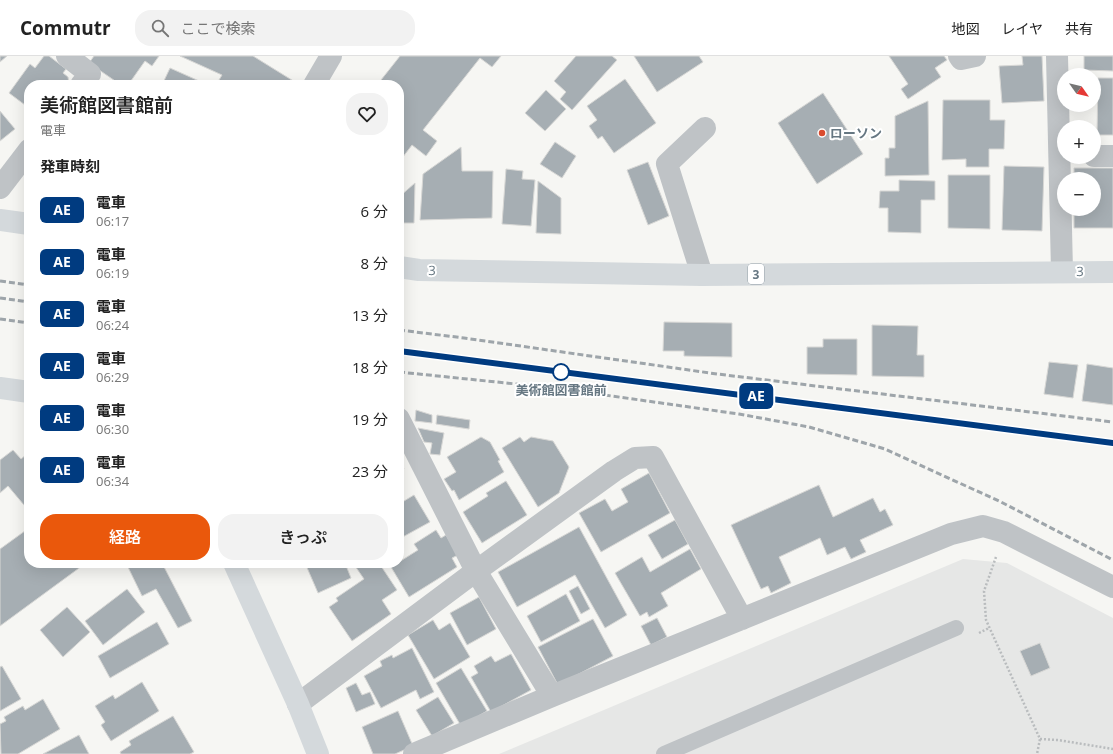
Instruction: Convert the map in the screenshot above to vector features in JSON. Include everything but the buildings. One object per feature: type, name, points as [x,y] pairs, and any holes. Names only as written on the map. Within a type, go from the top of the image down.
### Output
[{"type":"main road","points":[[0,220],[24,223]]},
{"type":"main road","name":"3","points":[[404,268],[419,270],[702,274],[1062,271],[1113,272]]},
{"type":"main road","points":[[0,388],[24,391]]},
{"type":"main road","points":[[236,568],[298,704],[318,754]]},
{"type":"street","points":[[67,56],[90,74],[85,80]]},
{"type":"street","points":[[317,80],[331,56]]},
{"type":"street","points":[[959,56],[961,59],[975,56]]},
{"type":"street","points":[[1057,56],[1060,120]]},
{"type":"street","points":[[702,274],[668,164],[705,128]]},
{"type":"street","points":[[1101,156],[1113,156]]},
{"type":"street","points":[[0,188],[24,157]]},
{"type":"street","points":[[1062,164],[1062,271]]},
{"type":"street","points":[[404,429],[476,571],[552,696]]},
{"type":"street","points":[[298,704],[476,571],[614,471],[635,458],[653,457],[742,619]]},
{"type":"street","points":[[414,754],[552,696],[951,534],[983,526],[1004,532],[1113,587]]},
{"type":"lane","points":[[664,754],[956,628]]},
{"type":"path","points":[[1004,532],[984,591],[986,620],[1040,739],[1037,754]]},
{"type":"path","points":[[1040,739],[1058,740],[1113,749]]},
{"type":"shaded area","points":[[963,559],[1007,563],[1113,618],[1113,754],[499,754]]},
{"type":"railway","points":[[0,281],[24,284]]},
{"type":"railway","points":[[0,298],[24,301]]},
{"type":"railway","points":[[0,319],[24,322]]},
{"type":"railway","points":[[404,331],[717,374],[1113,422]]},
{"type":"railway","points":[[404,352],[1113,443]]},
{"type":"railway","points":[[404,373],[555,388],[739,414],[809,427],[885,449],[1001,502],[1113,560]]},
{"type":"train","name":"AE","points":[[404,352],[1113,443]]},
{"type":"place","name":"ローソン","points":[[822,133]]},
{"type":"place","name":"美術館図書館前","points":[[561,372]]}]
